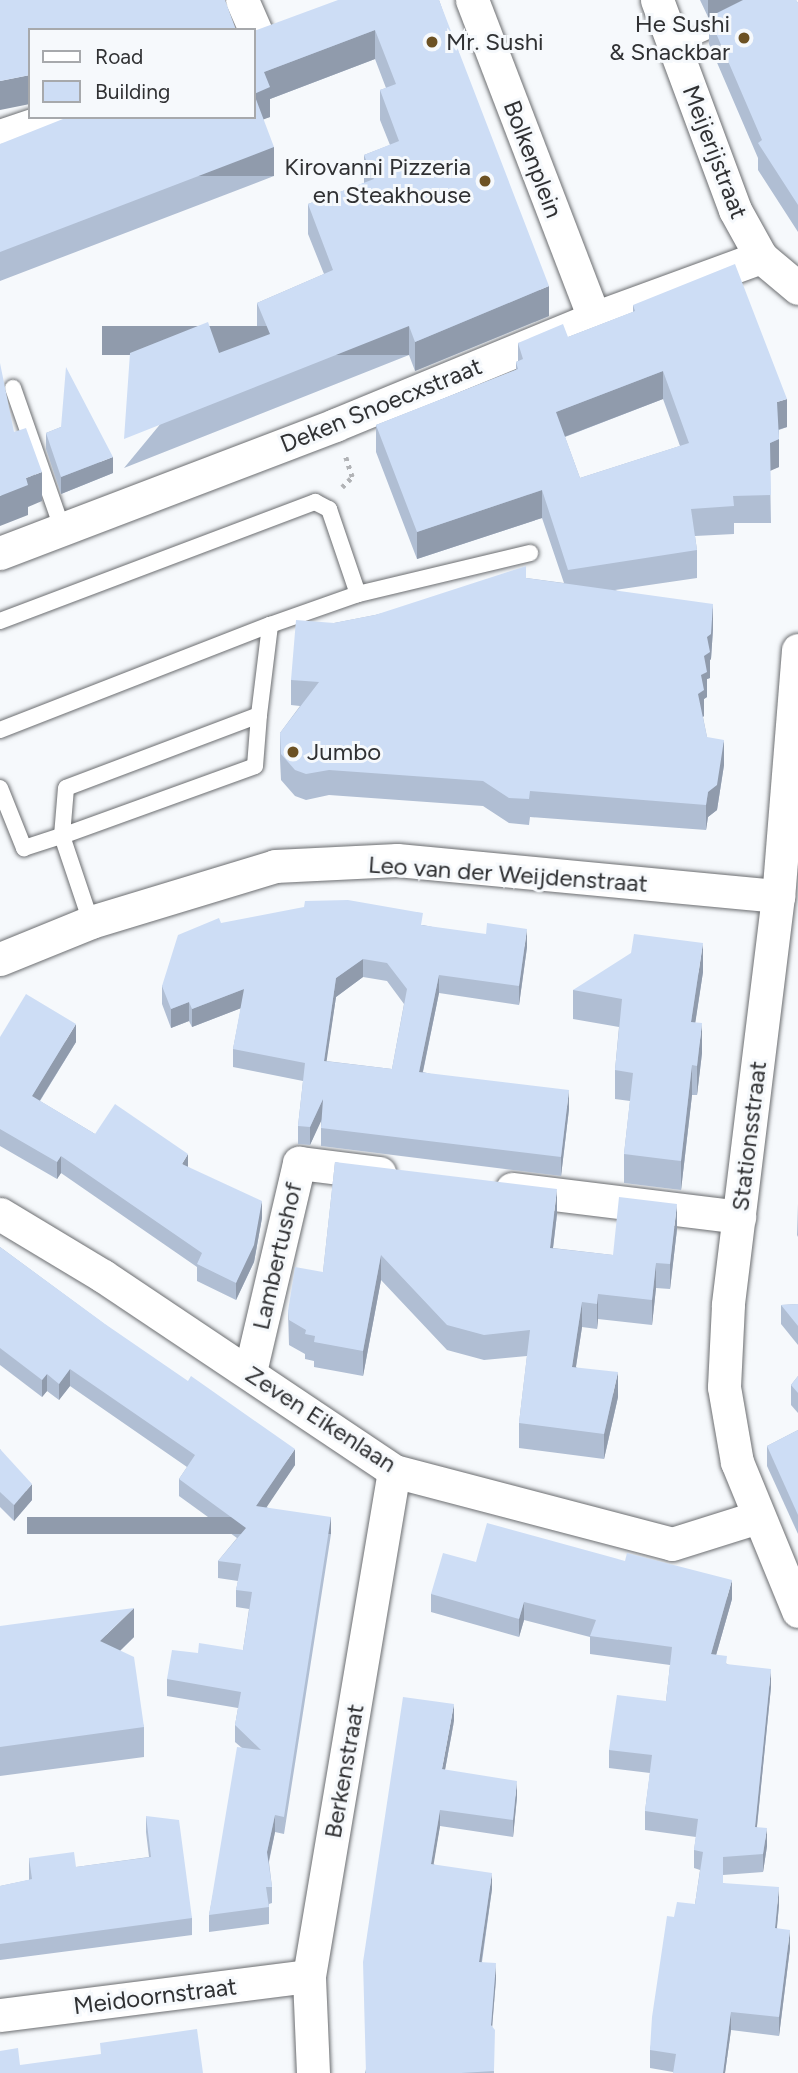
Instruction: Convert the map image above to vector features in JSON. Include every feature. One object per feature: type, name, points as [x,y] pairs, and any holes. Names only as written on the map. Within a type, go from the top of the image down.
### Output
[{"type":"street","points":[[242,0],[252,28]]},
{"type":"street","name":"Bolkenplein","points":[[472,0],[594,317]]},
{"type":"street","name":"Meijerijstraat","points":[[657,0],[734,210],[761,257],[798,288]]},
{"type":"street","points":[[256,40],[294,25]]},
{"type":"street","points":[[0,136],[50,119]]},
{"type":"street","name":"Deken Snoecxstraat","points":[[0,553],[335,425],[594,317],[761,257]]},
{"type":"street","name":"Stationsstraat","points":[[798,650],[794,736],[778,896],[739,1217],[724,1387],[737,1462],[798,1611]]},
{"type":"street","name":"Leo van der Weijdenstraat","points":[[0,959],[92,922],[275,866],[397,860],[778,896]]},
{"type":"street","name":"Lambertushof","points":[[250,1372],[299,1163],[409,1177]]},
{"type":"street","points":[[478,1185],[739,1217]]},
{"type":"street","name":"Zeven Eikenlaan","points":[[0,1214],[250,1372],[394,1471],[672,1544],[758,1517]]},
{"type":"street","name":"Berkenstraat","points":[[313,2073],[309,1976],[394,1471]]},
{"type":"street","name":"Meidoornstraat","points":[[0,2015],[309,1976]]},
{"type":"lane","points":[[674,46],[743,15]]},
{"type":"lane","points":[[13,388],[63,531]]},
{"type":"lane","points":[[0,621],[315,502],[324,507],[358,594]]},
{"type":"lane","points":[[0,730],[270,625],[358,594],[530,552]]},
{"type":"lane","points":[[0,788],[24,848],[255,766],[270,625]]},
{"type":"lane","points":[[92,922],[62,836],[66,788],[259,715]]},
{"type":"path","points":[[324,507],[352,477],[335,425]]},
{"type":"building","points":[[0,0],[225,0],[235,28],[28,28],[28,75],[0,81]]},
{"type":"building","points":[[338,0],[439,0],[549,286],[415,342],[409,326],[124,439],[130,353],[208,322],[219,353],[270,334],[257,303],[333,270],[308,204],[374,179],[364,155],[399,141],[380,90],[396,84],[375,30],[264,72],[270,87],[256,93],[256,30]]},
{"type":"building","points":[[743,0],[796,0],[798,3],[798,205],[758,143],[762,140],[709,17]]},
{"type":"building","points":[[256,99],[274,147],[0,252],[0,144],[63,119],[256,119]]},
{"type":"building","points":[[735,264],[787,399],[777,402],[779,439],[770,443],[771,495],[733,496],[734,506],[691,509],[697,550],[568,570],[542,490],[417,532],[376,425],[518,369],[516,362],[523,359],[518,343],[563,324],[568,337],[635,311],[633,305]],"holes":[[[663,371],[689,443],[580,478],[556,412]]]},
{"type":"building","points":[[0,363],[14,432],[26,428],[42,472],[26,478],[28,485],[0,496]]},
{"type":"building","points":[[66,367],[113,457],[61,477],[46,433],[61,427]]},
{"type":"building","points":[[526,566],[526,578],[713,604],[711,634],[707,637],[710,652],[704,656],[707,672],[701,675],[704,690],[698,694],[707,737],[724,740],[717,785],[708,792],[706,805],[530,791],[529,799],[509,798],[483,781],[329,770],[306,774],[295,770],[281,754],[280,733],[319,682],[291,680],[296,620],[334,623],[375,615]]},
{"type":"building","points":[[348,900],[423,913],[421,925],[486,934],[487,923],[527,929],[519,986],[439,975],[419,1072],[569,1090],[561,1157],[321,1128],[323,1099],[310,1127],[298,1126],[305,1063],[233,1049],[244,989],[192,1009],[189,1002],[171,1009],[162,986],[178,935],[219,918],[221,923],[304,907],[305,901]],"holes":[[[363,959],[387,963],[407,989],[392,1069],[324,1061],[336,978]]]},
{"type":"building","points":[[634,934],[703,943],[691,1022],[702,1023],[697,1066],[692,1065],[681,1161],[624,1154],[633,1073],[615,1070],[622,999],[573,990],[631,953]]},
{"type":"building","points":[[26,994],[76,1024],[32,1096],[95,1134],[115,1104],[188,1154],[182,1164],[262,1201],[254,1245],[236,1283],[197,1264],[202,1253],[61,1156],[57,1162],[0,1129],[0,1037]]},
{"type":"building","points":[[335,1162],[557,1189],[550,1248],[613,1255],[619,1197],[677,1204],[670,1264],[656,1263],[652,1300],[598,1294],[597,1304],[582,1302],[572,1367],[618,1372],[604,1434],[519,1423],[530,1330],[484,1335],[447,1325],[381,1255],[363,1351],[314,1342],[315,1336],[305,1334],[306,1330],[289,1320],[295,1267],[323,1272]]},
{"type":"building","points":[[0,1247],[188,1381],[191,1376],[295,1449],[256,1506],[331,1517],[284,1817],[275,1815],[267,1852],[272,1887],[266,1887],[269,1907],[209,1915],[237,1747],[261,1750],[235,1725],[241,1692],[167,1679],[172,1650],[198,1653],[199,1643],[243,1650],[252,1592],[236,1590],[241,1564],[218,1561],[246,1528],[179,1479],[195,1455],[70,1369],[59,1384],[47,1374],[42,1380],[0,1348]]},
{"type":"building","points":[[798,1304],[798,1326],[781,1305]]},
{"type":"building","points":[[798,1376],[798,1393],[791,1385]]},
{"type":"building","points":[[798,1430],[798,1515],[767,1446]]},
{"type":"building","points":[[0,1449],[32,1484],[14,1505],[0,1492]]},
{"type":"building","points":[[487,1523],[625,1561],[627,1553],[732,1580],[711,1654],[727,1656],[726,1664],[771,1669],[755,1827],[767,1828],[763,1854],[723,1857],[723,1883],[779,1887],[775,1928],[790,1930],[779,2017],[731,2012],[723,2073],[673,2073],[676,2054],[650,2050],[652,2017],[667,1916],[674,1917],[677,1902],[695,1904],[703,1852],[694,1850],[698,1819],[645,1811],[652,1755],[609,1750],[617,1695],[666,1701],[672,1647],[590,1636],[596,1620],[524,1602],[519,1619],[431,1594],[443,1553],[476,1562]]},
{"type":"building","points":[[134,1608],[100,1641],[134,1657],[144,1727],[0,1747],[0,1626]]},
{"type":"building","points":[[403,1697],[454,1704],[442,1769],[517,1781],[513,1820],[440,1810],[431,1864],[492,1873],[479,1962],[496,1963],[491,2025],[495,2030],[494,2071],[366,2073],[363,1962]]},
{"type":"building","points":[[146,1816],[179,1820],[192,1918],[0,1944],[0,1886],[32,1879],[29,1858],[74,1852],[76,1867],[151,1857]]},
{"type":"building","points":[[197,2029],[203,2073],[0,2073],[0,2051],[18,2048],[20,2065],[101,2054],[100,2043]]},
{"type":"place","name":"He Sushi & Snackbar","points":[[744,38]]},
{"type":"place","name":"Mr. Sushi","points":[[432,42]]},
{"type":"place","name":"Kirovanni Pizzeria en Steakhouse","points":[[485,181]]},
{"type":"place","name":"Jumbo","points":[[293,752]]}]
